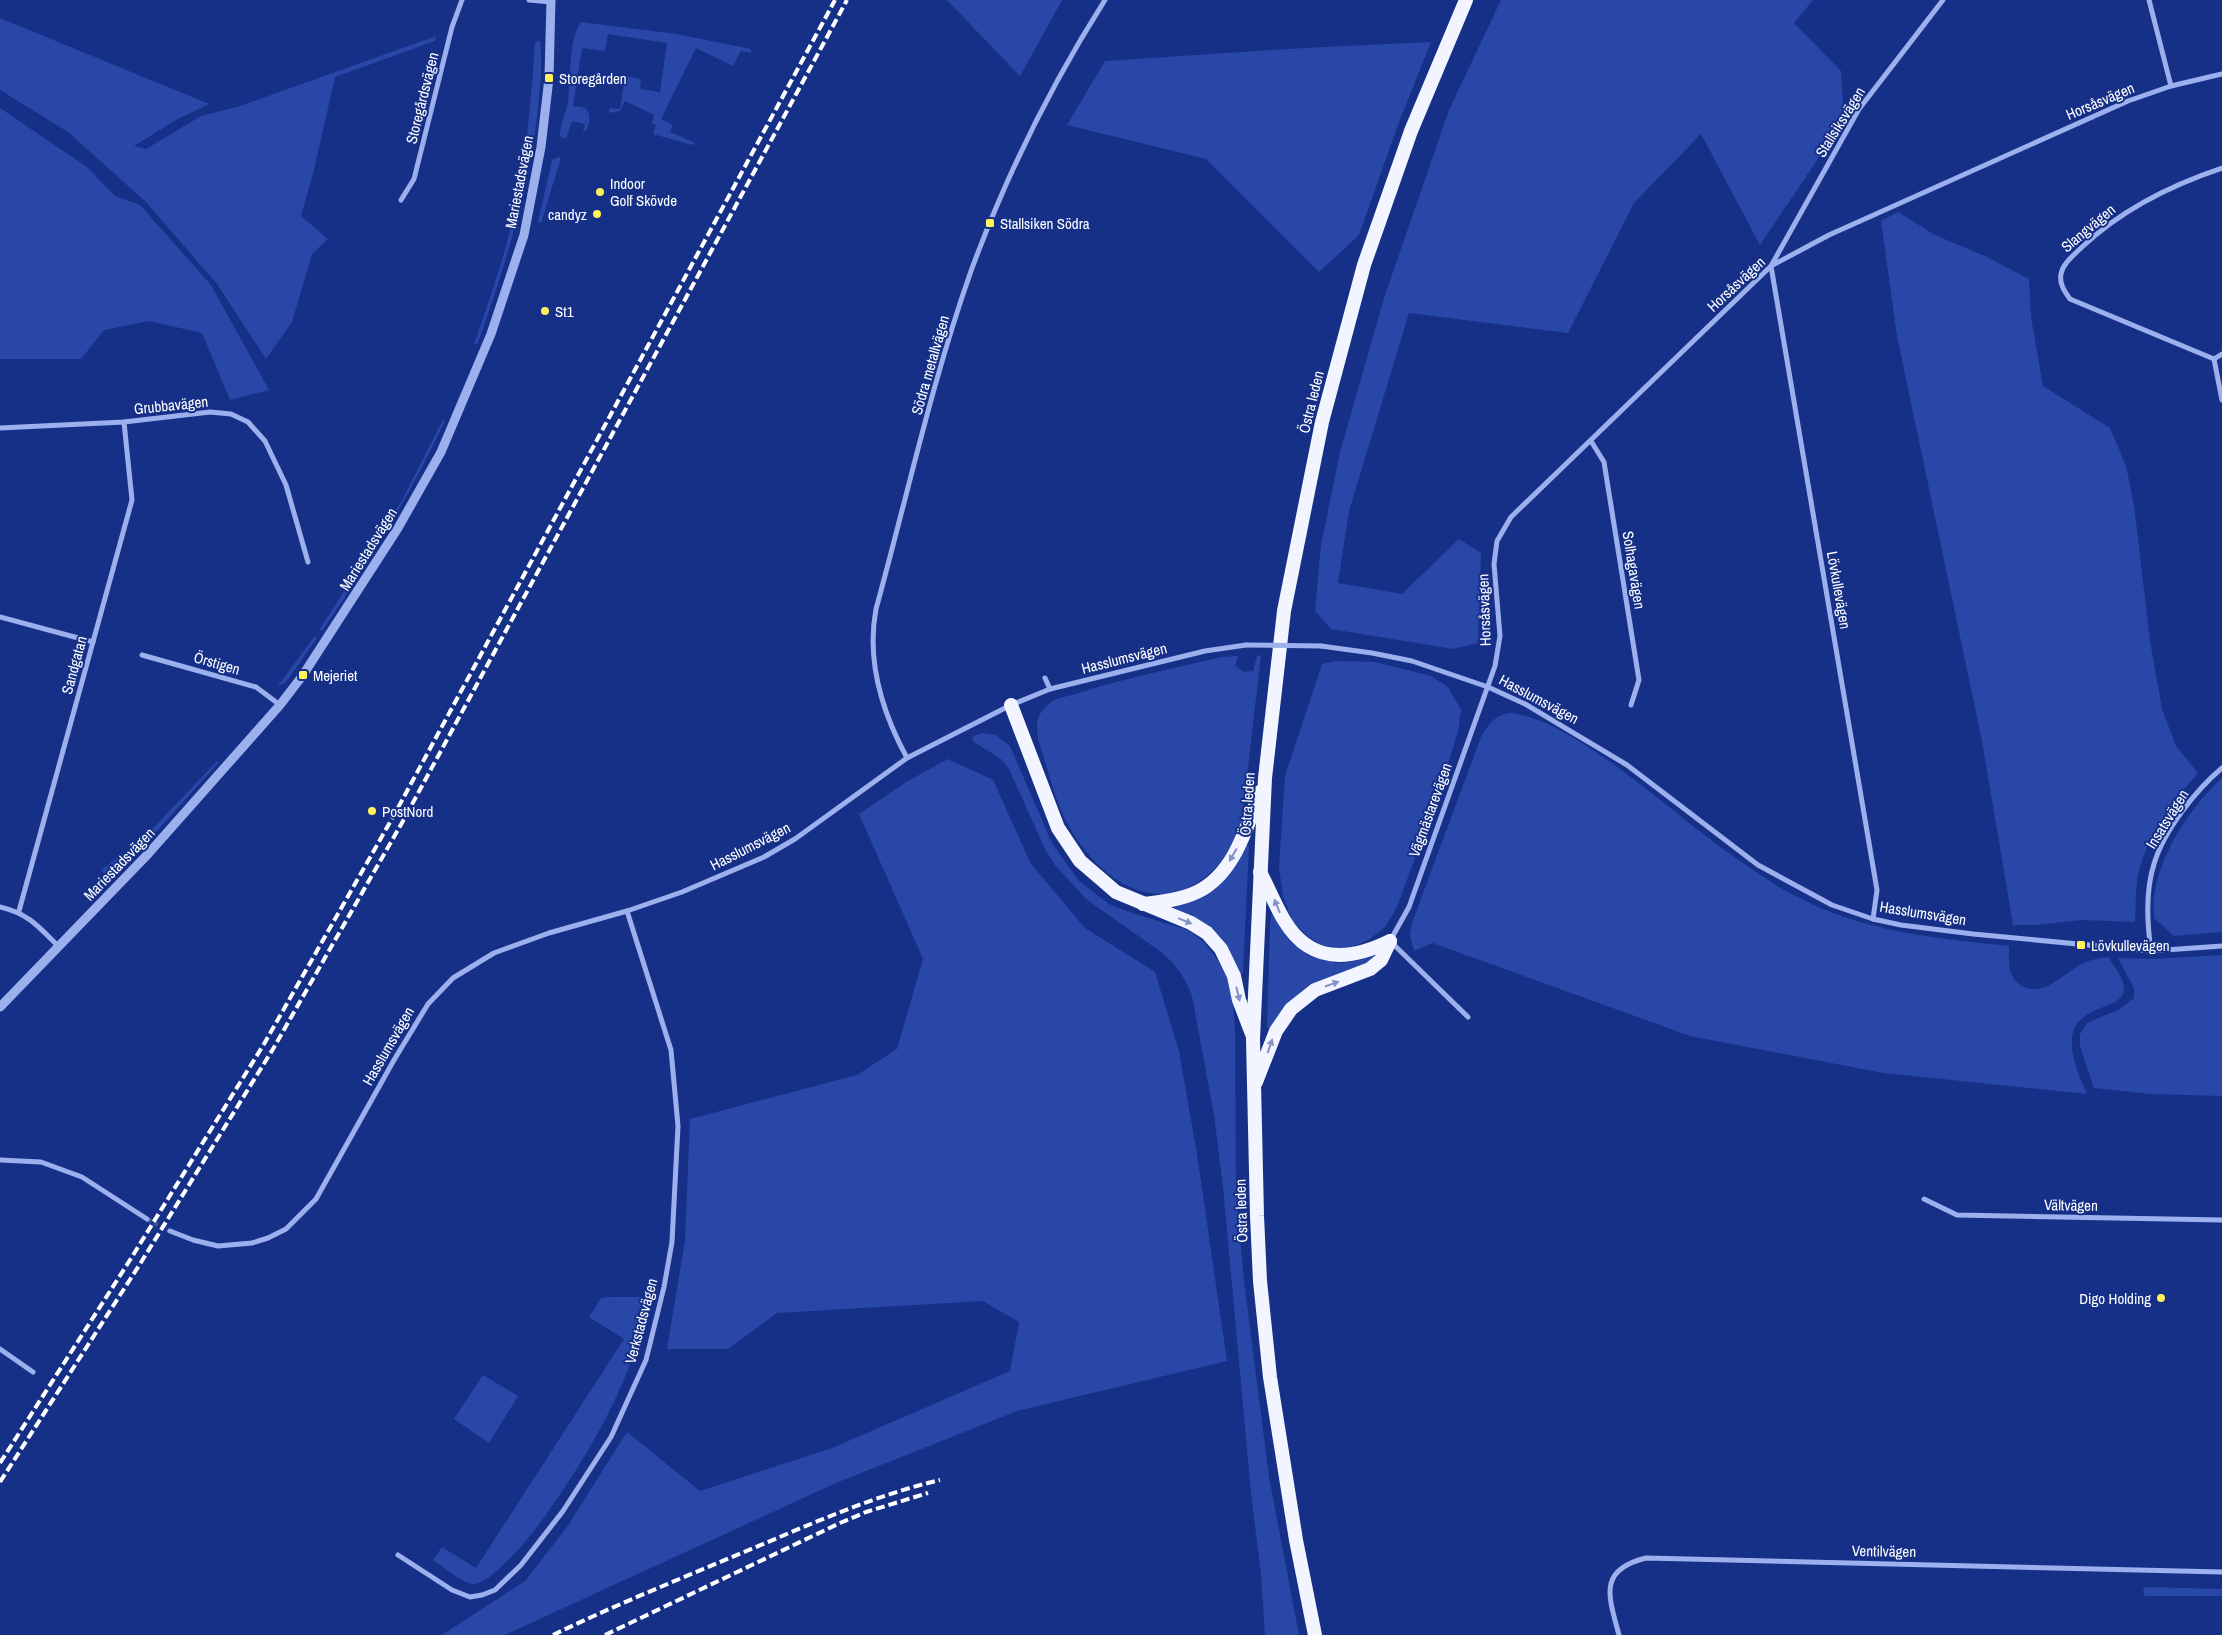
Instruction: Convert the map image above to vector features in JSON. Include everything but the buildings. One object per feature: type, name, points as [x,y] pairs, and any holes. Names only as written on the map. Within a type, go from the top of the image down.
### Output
[{"type":"highway","name":"Östra leden","points":[[1315,1635],[1296,1540],[1270,1378],[1259,1253],[1253,1039],[1265,778],[1284,611],[1322,422],[1364,265],[1411,131],[1466,0]]},
{"type":"highway","points":[[1011,704],[1058,828],[1074,853],[1099,880],[1116,892],[1191,923],[1206,933],[1221,949],[1234,976],[1239,1000],[1253,1039]]},
{"type":"highway","points":[[1143,904],[1178,899],[1197,892],[1214,881],[1235,854],[1265,778]]},
{"type":"highway","points":[[1260,870],[1283,918],[1299,940],[1309,947],[1323,954],[1339,956],[1356,954],[1390,941]]},
{"type":"highway","points":[[1253,1086],[1276,1031],[1291,1009],[1314,990],[1370,969],[1381,960],[1390,941]]},
{"type":"street","name":"Storegårdsvägen","points":[[401,200],[414,179],[452,26],[462,0]]},
{"type":"street","points":[[529,0],[551,1]]},
{"type":"street","name":"Södra metallvägen","points":[[907,758],[886,712],[874,666],[872,644],[876,609],[938,376],[971,272],[993,216],[1041,110],[1081,38],[1105,0]]},
{"type":"street","name":"Stallsiksvägen","points":[[1772,266],[1859,109],[1943,0]]},
{"type":"street","points":[[2149,0],[2171,86]]},
{"type":"street","name":"Mariestadsvägen","points":[[0,1007],[148,854],[280,705],[303,675],[398,528],[442,452],[491,334],[524,235],[541,147],[549,78],[551,1]]},
{"type":"street","name":"Horsåsvägen","points":[[1488,686],[1496,666],[1500,636],[1494,564],[1498,541],[1511,517],[1772,266],[1829,236],[2128,101],[2171,86],[2222,74]]},
{"type":"street","name":"Slangvägen","points":[[2214,359],[2070,299],[2063,289],[2061,275],[2066,262],[2115,220],[2153,196],[2222,168]]},
{"type":"street","name":"Lövkullevägen","points":[[1772,266],[1877,890],[1873,918]]},
{"type":"street","points":[[2222,354],[2214,359],[2222,400]]},
{"type":"street","name":"Grubbavägen","points":[[0,428],[124,422],[210,412],[231,414],[248,422],[265,441],[286,485],[308,562]]},
{"type":"street","name":"Sandgatan","points":[[19,912],[132,500],[124,422]]},
{"type":"street","name":"Solhagavägen","points":[[1591,441],[1604,462],[1639,680],[1631,705]]},
{"type":"street","points":[[0,616],[93,642]]},
{"type":"street","name":"Hasslumsvägen","points":[[170,1231],[193,1240],[218,1246],[252,1243],[268,1238],[286,1228],[316,1199],[394,1060],[428,1004],[453,978],[494,954],[549,933],[627,911],[682,892],[764,857],[794,839],[907,758],[1011,704],[1050,689],[1190,655],[1246,645],[1321,646],[1372,653],[1412,661],[1488,686],[1525,704],[1628,765],[1758,865],[1832,905],[1873,918],[1901,925],[1973,934],[2151,952],[2222,946]]},
{"type":"street","name":"Örstigen","points":[[142,655],[256,687],[280,705]]},
{"type":"street","points":[[1045,678],[1050,689]]},
{"type":"street","name":"Vägmästarevägen","points":[[1390,941],[1409,907],[1488,686]]},
{"type":"street","name":"Insatsvägen","points":[[2151,952],[2148,927],[2148,896],[2154,864],[2169,833],[2186,806],[2210,778],[2222,768]]},
{"type":"street","points":[[0,907],[19,912],[34,922],[59,947]]},
{"type":"street","name":"Verkstadsvägen","points":[[398,1555],[452,1590],[470,1597],[495,1590],[521,1565],[563,1511],[611,1438],[646,1360],[664,1286],[672,1242],[678,1126],[671,1050],[627,911]]},
{"type":"street","points":[[1390,941],[1468,1016]]},
{"type":"street","points":[[0,1160],[41,1162],[82,1177],[148,1219]]},
{"type":"street","name":"Vältvägen","points":[[1924,1199],[1957,1215],[2222,1220]]},
{"type":"street","points":[[0,1349],[33,1372]]},
{"type":"street","name":"Ventilvägen","points":[[1619,1635],[1609,1596],[1611,1579],[1629,1562],[1646,1558],[2222,1572]]},
{"type":"shaded area","points":[[947,0],[1062,0],[1020,76]]},
{"type":"shaded area","points":[[1501,0],[1813,0],[1794,23],[1841,71],[1844,120],[1760,245],[1701,134],[1634,203],[1568,333],[1409,313],[1349,511],[1338,583],[1402,594],[1459,539],[1481,553],[1478,643],[1453,649],[1331,629],[1315,611],[1321,545],[1340,452],[1384,298],[1449,110]]},
{"type":"shaded area","points":[[0,18],[209,104],[176,120],[134,146],[146,149],[201,116],[240,106],[436,36],[435,41],[335,77],[314,170],[301,216],[328,239],[312,254],[292,322],[266,359],[217,284],[146,202],[68,132],[0,90]]},
{"type":"shaded area","points":[[581,22],[676,34],[751,49],[751,53],[741,51],[733,66],[696,48],[661,119],[673,125],[670,132],[695,143],[692,145],[653,134],[656,125],[652,123],[654,115],[625,101],[620,111],[609,113],[610,108],[620,109],[625,76],[641,79],[640,89],[660,92],[667,43],[608,34],[605,51],[582,48],[573,106],[585,108],[589,114],[589,121],[583,133],[585,124],[572,121],[566,139],[560,136],[560,132],[568,102],[572,49]]},
{"type":"shaded area","points":[[540,40],[540,92],[529,169],[515,228],[498,285],[478,343],[474,344],[502,260],[515,208],[527,137],[535,43]]},
{"type":"shaded area","points":[[1431,42],[1398,125],[1359,235],[1319,272],[1206,159],[1067,125],[1105,61]]},
{"type":"shaded area","points":[[0,108],[87,167],[115,196],[140,205],[211,285],[269,390],[230,400],[202,333],[149,321],[104,330],[81,359],[0,359]]},
{"type":"shaded area","points":[[558,157],[561,158],[541,223],[538,222],[552,160]]},
{"type":"shaded area","points":[[1898,212],[1935,235],[1987,257],[2029,279],[2031,317],[2043,386],[2110,428],[2126,466],[2134,505],[2150,641],[2162,709],[2176,746],[2198,773],[2155,831],[2143,857],[2136,890],[2135,922],[2082,920],[2036,925],[2013,925],[1982,741],[1897,336],[1881,221]]},
{"type":"shaded area","points":[[443,420],[445,421],[432,448],[403,502],[356,580],[322,631],[320,629],[401,502]]},
{"type":"shaded area","points":[[315,636],[317,638],[286,682],[277,687]]},
{"type":"shaded area","points":[[1261,655],[1242,820],[1223,859],[1200,881],[1173,893],[1156,894],[1139,891],[1124,884],[1109,874],[1084,849],[1065,818],[1039,741],[1037,721],[1040,714],[1050,703],[1060,698],[1132,678],[1222,657],[1238,656],[1235,666],[1244,672],[1253,671],[1257,656]]},
{"type":"shaded area","points":[[1336,661],[1375,662],[1431,676],[1448,687],[1461,710],[1458,732],[1438,795],[1397,907],[1385,927],[1370,939],[1353,947],[1337,948],[1321,945],[1307,936],[1292,920],[1283,896],[1279,867],[1285,776],[1322,664]]},
{"type":"shaded area","points":[[1510,713],[1532,718],[1557,728],[1583,743],[1749,867],[1779,887],[1835,914],[1891,930],[2009,946],[2009,964],[2014,979],[2018,984],[2032,989],[2048,986],[2086,962],[2109,957],[2124,984],[2122,995],[2117,1001],[2090,1013],[2082,1019],[2075,1027],[2072,1038],[2074,1059],[2087,1094],[1883,1073],[1690,1036],[1433,943],[1414,951],[1410,936],[1412,923],[1481,737],[1492,721]]},
{"type":"shaded area","points":[[982,733],[996,735],[1010,746],[1052,843],[1079,881],[1109,904],[1188,930],[1204,942],[1219,962],[1228,980],[1233,1004],[1235,1030],[1236,1192],[1244,1281],[1269,1477],[1299,1635],[1265,1635],[1261,1574],[1251,1493],[1223,1187],[1214,1115],[1192,996],[1185,980],[1174,964],[1161,952],[1086,899],[1054,864],[1044,847],[1009,769],[1001,759],[974,742],[972,737]]},
{"type":"shaded area","points":[[948,759],[993,780],[1031,864],[1085,928],[1155,972],[1179,1051],[1197,1154],[1227,1361],[1017,1411],[836,1483],[505,1635],[442,1635],[525,1581],[567,1527],[627,1432],[700,1491],[832,1448],[1010,1371],[1019,1322],[983,1301],[777,1313],[728,1349],[667,1349],[685,1241],[690,1119],[857,1075],[897,1049],[923,959],[859,814],[908,781]]},
{"type":"shaded area","points":[[217,761],[219,762],[147,842],[105,874],[101,870],[139,843]]},
{"type":"shaded area","points":[[2222,778],[2222,932],[2174,936],[2154,918],[2154,897],[2159,875],[2164,859],[2189,815]]},
{"type":"shaded area","points":[[1247,845],[1249,846],[1243,973],[1240,974],[1229,951],[1215,933],[1197,919],[1174,908]]},
{"type":"shaded area","points":[[1272,913],[1289,940],[1309,956],[1336,963],[1350,962],[1377,955],[1371,962],[1304,989],[1284,1007],[1269,1029],[1267,1027],[1270,924]]},
{"type":"shaded area","points":[[2222,955],[2222,1096],[2151,1094],[2094,1088],[2080,1046],[2080,1034],[2087,1023],[2120,1009],[2134,998],[2134,988],[2118,958],[2154,959]]},
{"type":"shaded area","points":[[640,1297],[646,1300],[646,1312],[629,1367],[605,1420],[565,1487],[529,1538],[487,1579],[475,1584],[466,1582],[433,1560],[442,1547],[476,1568],[624,1339],[589,1317],[601,1298]]},
{"type":"shaded area","points":[[483,1375],[518,1396],[489,1443],[454,1419]]},
{"type":"shaded area","points":[[2145,1587],[2222,1589],[2222,1596],[2145,1596],[2143,1590]]},
{"type":"tunnel","points":[[147,1219],[170,1231]]},
{"type":"railway","points":[[0,1463],[130,1260],[264,1044],[393,817],[835,0]]},
{"type":"railway","points":[[0,1482],[140,1264],[273,1049],[403,821],[847,0]]},
{"type":"railway","points":[[553,1635],[817,1522],[890,1494],[940,1480]]},
{"type":"railway","points":[[605,1635],[840,1523],[866,1512],[928,1493]]},
{"type":"place","name":"Storegården","points":[[549,78]]},
{"type":"place","name":"Indoor Golf Skövde","points":[[600,192]]},
{"type":"place","name":"candyz","points":[[597,214]]},
{"type":"place","name":"Stallsiken Södra","points":[[990,223]]},
{"type":"place","name":"St1","points":[[545,311]]},
{"type":"place","name":"Mejeriet","points":[[303,675]]},
{"type":"place","name":"PostNord","points":[[372,811]]},
{"type":"place","name":"Lövkullevägen","points":[[2081,945]]},
{"type":"place","name":"Digo Holding","points":[[2161,1298]]}]
